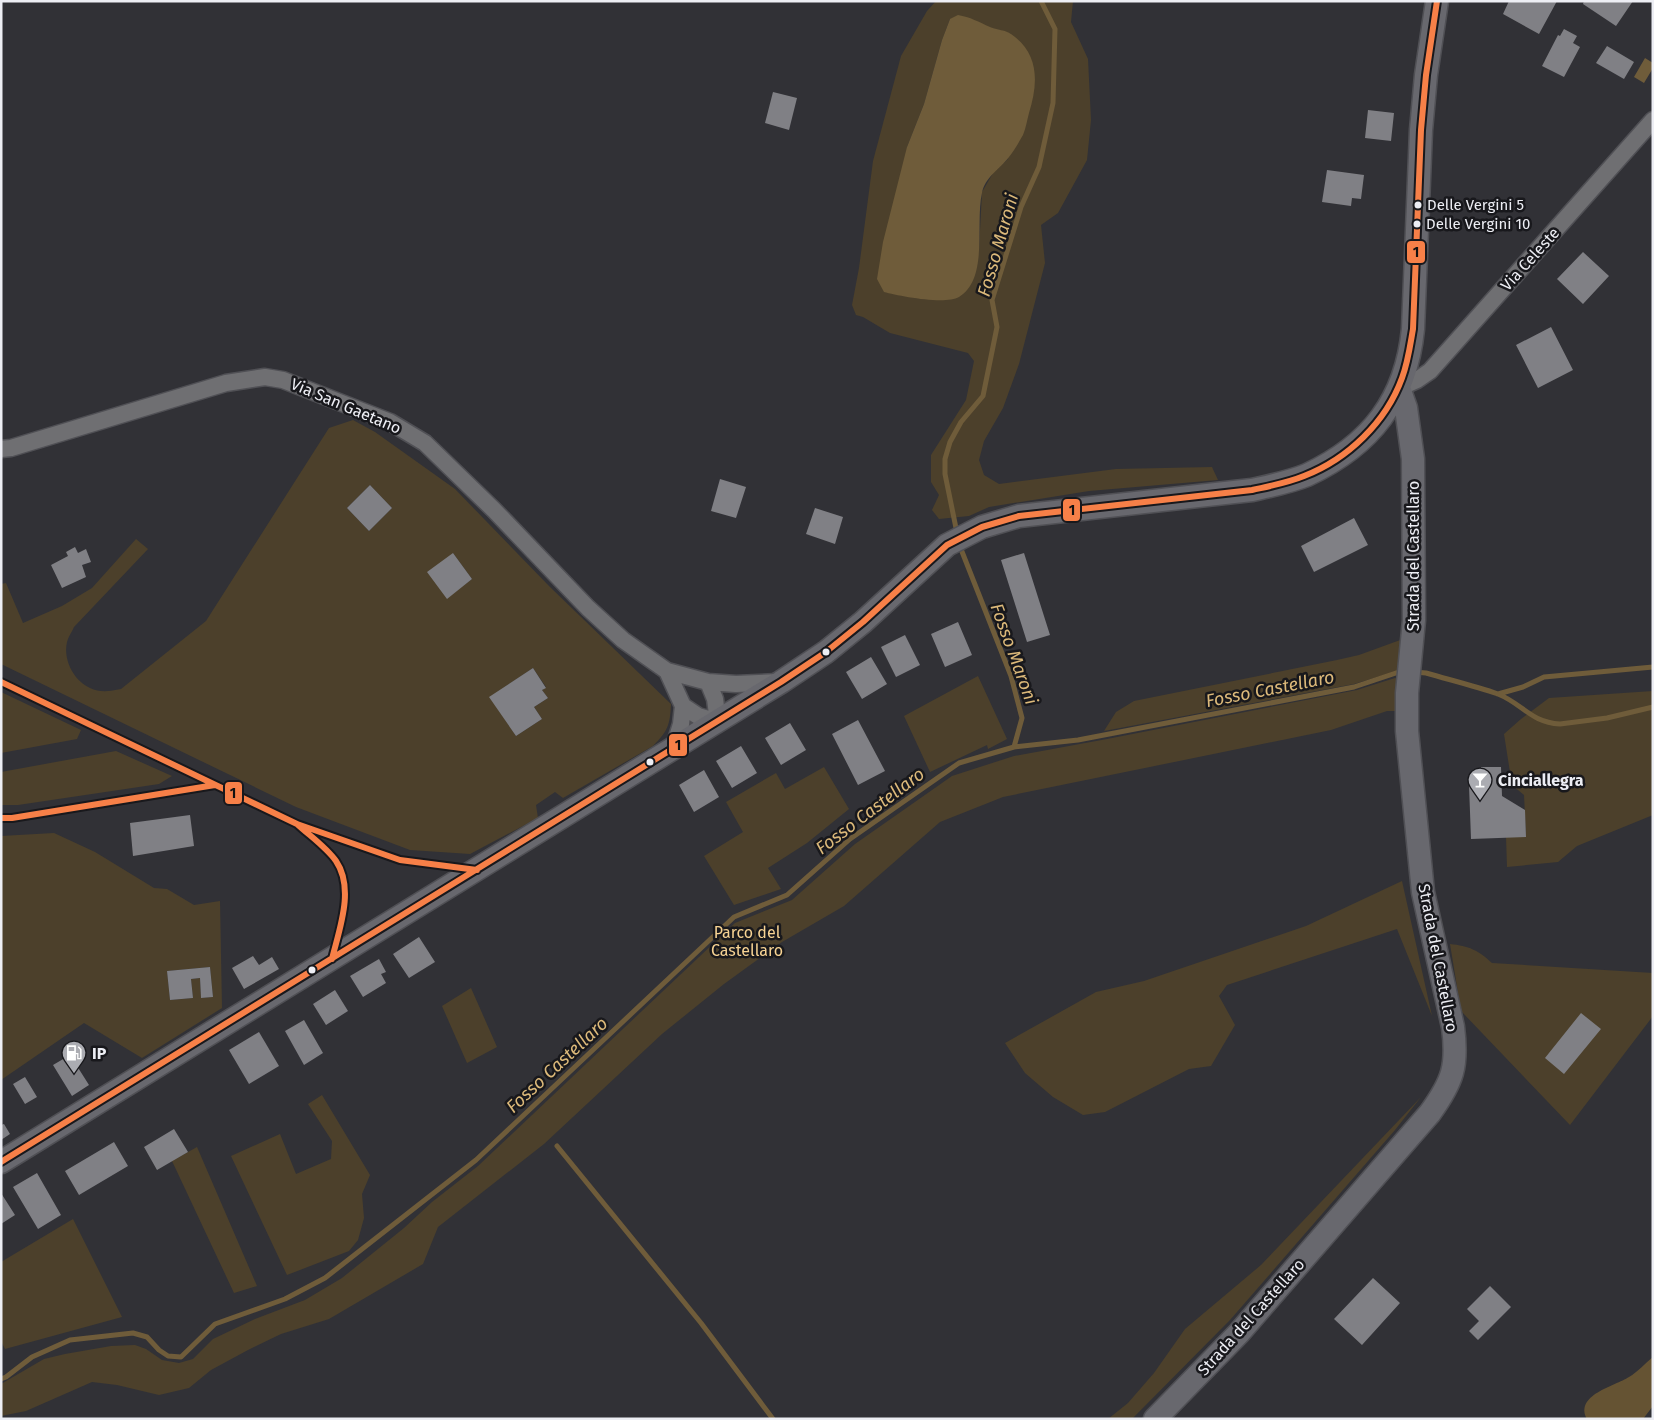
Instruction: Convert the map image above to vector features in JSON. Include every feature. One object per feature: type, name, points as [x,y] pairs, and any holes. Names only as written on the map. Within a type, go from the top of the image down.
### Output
[{"type":"main road","points":[[1,1162],[781,682],[826,652],[863,622],[947,545],[982,527],[1019,516],[1252,490],[1278,484],[1306,475],[1331,462],[1352,447],[1369,432],[1390,408],[1410,359],[1426,75],[1437,1]]},
{"type":"main road","name":"Strada del Castellaro","points":[[1155,1419],[1239,1334],[1430,1113],[1449,1083],[1454,1066],[1456,1048],[1449,1008],[1423,892],[1407,731],[1408,684],[1414,620],[1413,459],[1409,424],[1399,388]]},
{"type":"street","name":"Via Celeste","points":[[1399,388],[1417,380],[1430,371],[1653,120]]},
{"type":"street","name":"Via San Gaetano","points":[[1,449],[11,448],[226,383],[264,377],[283,380],[390,422],[425,442],[494,510],[588,608],[623,640],[667,671],[708,682],[736,684],[781,682]]},
{"type":"street","points":[[667,671],[683,706],[681,724],[673,750]]},
{"type":"street","points":[[683,706],[698,716],[718,722],[715,699],[708,682]]},
{"type":"green space","points":[[936,1],[1073,1],[1071,22],[1088,59],[1091,120],[1087,160],[1058,213],[1041,225],[1045,263],[1019,364],[1003,408],[984,441],[979,460],[984,475],[999,484],[1116,469],[1212,467],[1218,480],[1089,491],[989,507],[969,516],[939,519],[932,510],[939,495],[931,482],[931,455],[966,400],[974,361],[968,353],[890,333],[863,317],[856,315],[852,305],[859,268],[873,161],[901,56],[927,11]],"holes":[[[950,19],[1011,34],[1008,159],[993,173],[982,192],[979,250],[907,147],[924,104],[942,40]]]},
{"type":"green space","points":[[353,420],[375,432],[455,489],[550,587],[671,704],[667,727],[653,746],[563,798],[555,792],[536,805],[538,818],[470,854],[410,850],[296,807],[1,664],[1,584],[6,583],[23,623],[62,606],[92,588],[136,539],[148,549],[74,627],[66,649],[68,662],[74,674],[84,684],[94,690],[109,691],[121,689],[206,621],[329,428]],"holes":[[[370,485],[392,508],[369,531],[347,508]],[[453,553],[472,579],[447,598]],[[533,668],[546,687],[542,690],[548,698],[534,707],[542,719],[516,736],[490,697]]]},
{"type":"green space","points":[[1403,639],[1401,670],[1354,684],[1104,731],[1116,712],[1134,701],[1359,655]]},
{"type":"green space","points":[[978,676],[1007,739],[988,749],[987,745],[930,772],[904,716]]},
{"type":"green space","name":"Parco del Castellaro","points":[[1395,678],[1408,684],[1397,711],[1387,711],[1331,730],[1003,797],[940,822],[844,906],[782,942],[724,984],[662,1034],[544,1144],[438,1227],[423,1264],[329,1319],[281,1334],[248,1350],[211,1370],[189,1388],[159,1395],[117,1385],[92,1382],[26,1411],[1,1416],[1,1384],[44,1359],[111,1346],[135,1345],[146,1349],[162,1360],[179,1363],[193,1359],[213,1339],[255,1319],[305,1300],[342,1278],[478,1166],[735,923],[792,900],[855,844],[952,776],[1014,756],[1357,690]]},
{"type":"green space","points":[[1653,691],[1653,815],[1577,846],[1558,862],[1507,867],[1506,837],[1526,836],[1524,795],[1512,785],[1504,734],[1549,698]]},
{"type":"green space","points":[[1,692],[81,730],[77,739],[1,753]]},
{"type":"green space","points":[[116,751],[172,776],[159,784],[18,805],[1,805],[1,772]]},
{"type":"green space","points":[[824,767],[849,809],[807,843],[768,868],[781,889],[734,905],[704,856],[743,832],[726,802],[776,773],[785,789]]},
{"type":"green space","points":[[54,833],[95,852],[154,888],[167,889],[194,905],[220,901],[222,1008],[142,1058],[84,1023],[1,1080],[1,836]],"holes":[[[210,967],[213,997],[201,998],[200,978],[191,979],[193,998],[170,1000],[167,971]]]},
{"type":"green space","points":[[1402,881],[1432,1016],[1397,929],[1227,985],[1219,996],[1235,1025],[1211,1066],[1189,1069],[1105,1112],[1083,1115],[1053,1097],[1025,1073],[1005,1043],[1096,992],[1144,981],[1306,926]]},
{"type":"green space","points":[[1450,944],[1473,949],[1492,963],[1653,973],[1653,1016],[1570,1125],[1461,1011]]},
{"type":"green space","points":[[471,988],[497,1047],[467,1063],[442,1006]]},
{"type":"green space","points":[[322,1095],[370,1175],[362,1194],[364,1218],[358,1240],[349,1251],[287,1275],[231,1156],[280,1134],[296,1174],[331,1159],[332,1141],[308,1104]]},
{"type":"green space","points":[[1421,1097],[1395,1130],[1230,1320],[1132,1419],[1108,1419],[1128,1403],[1154,1373],[1185,1329],[1261,1265]]},
{"type":"green space","points":[[197,1147],[257,1286],[234,1293],[172,1161]]},
{"type":"green space","points":[[73,1219],[122,1317],[5,1349],[1,1341],[1,1262]]},
{"type":"shaded area","points":[[958,15],[1009,33],[1020,42],[1032,60],[1034,70],[1035,81],[1032,102],[1023,135],[1013,152],[989,178],[984,187],[980,205],[978,264],[968,289],[959,297],[943,300],[900,296],[884,292],[877,279],[883,242],[907,147],[924,104],[942,40],[950,19]]},
{"type":"shaded area","points":[[1645,58],[1653,63],[1653,68],[1644,83],[1634,77]]},
{"type":"shaded area","points":[[1653,1357],[1653,1406],[1643,1419],[1587,1419],[1584,1411],[1586,1404],[1591,1398],[1598,1392],[1632,1375]]},
{"type":"building","points":[[1509,1],[1557,1],[1539,34],[1503,14]]},
{"type":"building","points":[[1584,1],[1633,1],[1616,26],[1583,4]]},
{"type":"building","points":[[1564,29],[1577,36],[1573,43],[1580,47],[1564,77],[1542,66],[1558,35],[1560,36]]},
{"type":"building","points":[[1607,46],[1634,62],[1624,79],[1596,63]]},
{"type":"building","points":[[773,92],[797,98],[789,130],[765,123]]},
{"type":"building","points":[[1368,110],[1394,113],[1391,141],[1365,138]]},
{"type":"building","points":[[1327,170],[1364,175],[1361,199],[1352,198],[1351,206],[1322,202]]},
{"type":"building","points":[[1583,252],[1609,276],[1583,304],[1557,279]]},
{"type":"building","points":[[1551,327],[1573,370],[1538,388],[1516,345]]},
{"type":"building","points":[[720,479],[746,487],[736,518],[711,511]]},
{"type":"building","points":[[370,485],[392,508],[369,531],[347,508]]},
{"type":"building","points":[[815,508],[843,517],[835,544],[806,534]]},
{"type":"building","points":[[1354,518],[1368,545],[1314,572],[1301,546]]},
{"type":"building","points":[[75,547],[78,553],[86,549],[91,562],[82,565],[86,577],[62,588],[51,565],[68,556],[66,552]]},
{"type":"building","points":[[453,553],[472,579],[447,599],[427,572]]},
{"type":"building","points":[[1024,553],[1050,635],[1027,642],[1001,560]]},
{"type":"building","points":[[958,622],[972,655],[945,667],[931,634]]},
{"type":"building","points":[[905,635],[920,665],[896,677],[881,647]]},
{"type":"building","points":[[871,657],[887,684],[862,699],[846,672]]},
{"type":"building","points":[[533,668],[546,688],[542,690],[548,698],[534,707],[542,719],[516,736],[489,697]]},
{"type":"building","points":[[858,720],[885,771],[858,785],[832,734]]},
{"type":"building","points":[[790,723],[806,750],[781,765],[765,738]]},
{"type":"building","points":[[741,746],[757,773],[732,788],[716,761]]},
{"type":"building","points":[[1481,767],[1501,767],[1502,796],[1525,810],[1526,837],[1471,839],[1469,785],[1482,785]]},
{"type":"building","points":[[704,770],[719,797],[694,812],[679,785]]},
{"type":"building","points":[[190,815],[194,846],[133,856],[130,823]]},
{"type":"building","points":[[419,937],[435,962],[409,978],[393,954]]},
{"type":"building","points":[[253,956],[259,965],[272,957],[279,969],[244,989],[232,968]]},
{"type":"building","points":[[379,959],[386,972],[381,974],[386,983],[363,997],[350,976]]},
{"type":"building","points":[[210,967],[213,997],[201,998],[200,978],[191,979],[193,998],[170,1000],[167,971]]},
{"type":"building","points":[[335,990],[348,1011],[326,1025],[313,1004]]},
{"type":"building","points":[[1581,1013],[1601,1029],[1564,1074],[1545,1058]]},
{"type":"building","points":[[304,1020],[323,1053],[304,1065],[285,1031]]},
{"type":"building","points":[[259,1032],[279,1066],[249,1084],[229,1050]]},
{"type":"building","points":[[70,1055],[89,1085],[72,1096],[53,1065]]},
{"type":"building","points":[[25,1077],[37,1097],[25,1104],[13,1084]]},
{"type":"building","points":[[4,1124],[10,1134],[1,1140],[1,1125]]},
{"type":"building","points":[[174,1129],[188,1152],[157,1170],[144,1147]]},
{"type":"building","points":[[114,1142],[128,1166],[79,1195],[65,1171]]},
{"type":"building","points":[[37,1173],[61,1215],[38,1229],[13,1187]]},
{"type":"building","points":[[1,1193],[15,1215],[1,1224]]},
{"type":"building","points":[[1373,1278],[1400,1303],[1362,1345],[1334,1319]]},
{"type":"building","points":[[1490,1286],[1511,1307],[1478,1340],[1469,1331],[1479,1321],[1467,1309]]},
{"type":"waterway","name":"Fosso Maroni","points":[[957,533],[945,474],[945,459],[950,442],[961,422],[983,396],[997,327],[992,300],[1021,207],[1039,167],[1053,103],[1055,29],[1041,1]]},
{"type":"waterway","name":"Fosso Maroni","points":[[959,544],[1011,676],[1022,718],[1014,747]]},
{"type":"waterway","points":[[1498,694],[1523,687],[1544,677],[1653,667]]},
{"type":"waterway","name":"Fosso Castellaro","points":[[1,1379],[32,1357],[70,1340],[133,1333],[147,1337],[159,1350],[168,1356],[181,1357],[215,1324],[285,1299],[325,1278],[476,1160],[734,917],[787,895],[850,839],[959,763],[1014,747],[1078,740],[1354,687],[1403,672]]},
{"type":"waterway","name":"Fosso Castellaro","points":[[1414,672],[1426,673],[1498,694],[1541,720],[1550,723],[1560,724],[1607,718],[1653,707]]},
{"type":"waterway","points":[[557,1146],[701,1323],[773,1419]]},
{"type":"transit line","name":"1","points":[[1,1162],[781,682],[826,652],[863,622],[947,545],[982,527],[1019,516],[1252,490],[1278,484],[1320,469],[1350,449],[1376,424],[1386,409],[1402,378],[1409,354],[1413,329],[1421,130],[1426,75],[1437,1]]},
{"type":"transit line","name":"1","points":[[1,682],[297,824],[400,860],[477,870]]},
{"type":"transit line","name":"1","points":[[1,818],[12,818],[215,785]]},
{"type":"transit line","name":"1","points":[[297,824],[328,851],[342,872],[345,897],[344,910],[332,959]]},
{"type":"place","name":"Delle Vergini 5","points":[[1418,205]]},
{"type":"place","name":"Delle Vergini 10","points":[[1417,224]]},
{"type":"place","name":"Cinciallegra","points":[[1480,801]]},
{"type":"place","name":"IP","points":[[74,1074]]}]
